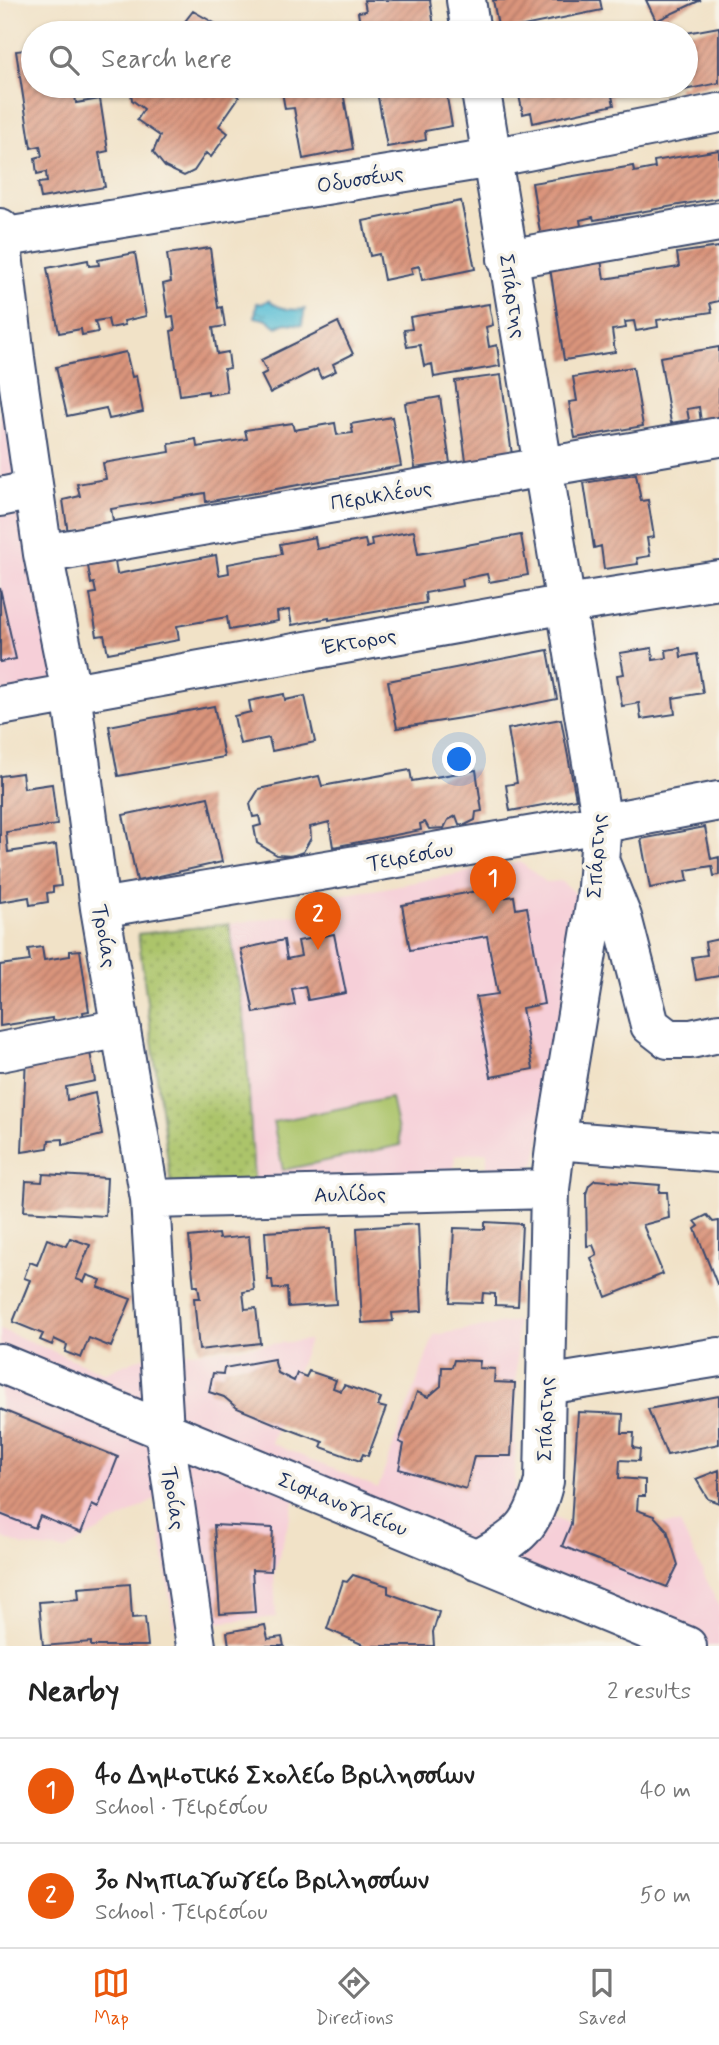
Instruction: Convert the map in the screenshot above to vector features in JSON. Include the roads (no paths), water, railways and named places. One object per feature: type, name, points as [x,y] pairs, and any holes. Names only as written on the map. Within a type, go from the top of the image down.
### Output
[{"type":"street","points":[[466,0],[469,21]]},
{"type":"street","name":"Σπάρτης","points":[[477,1560],[521,1533],[538,1504],[544,1481],[550,1189],[600,863],[602,823],[482,98]]},
{"type":"street","name":"Οδυσσέως","points":[[0,235],[492,158],[719,113]]},
{"type":"street","points":[[507,259],[719,222]]},
{"type":"street","name":"Τροίας","points":[[0,235],[17,493],[43,554],[71,692],[100,908],[150,1199],[164,1430],[196,1646]]},
{"type":"street","name":"Περικλέους","points":[[43,554],[270,512],[719,437]]},
{"type":"street","name":"Έκτορος","points":[[0,706],[567,604],[719,580]]},
{"type":"street","name":"Τειρεσίου","points":[[100,908],[719,801]]},
{"type":"street","points":[[600,863],[622,916],[650,1025],[668,1039],[691,1039],[719,1033]]},
{"type":"street","points":[[0,1052],[121,1028]]},
{"type":"street","points":[[556,1140],[719,1153]]},
{"type":"street","name":"Αυλίδος","points":[[150,1199],[550,1189]]},
{"type":"street","points":[[545,1385],[719,1357]]},
{"type":"street","name":"Σισμανογλείου","points":[[0,1363],[687,1646]]},
{"type":"water","points":[[268,300],[285,309],[305,309],[302,325],[286,323],[277,327],[268,320],[255,317],[257,303],[262,304]]},
{"type":"place","name":"4o Δημοτικό Σχολείο Βριλησσίων","points":[[493,914]]},
{"type":"place","name":"3ο Νηπιαγωγείο Βριλησσίων","points":[[318,950]]}]
